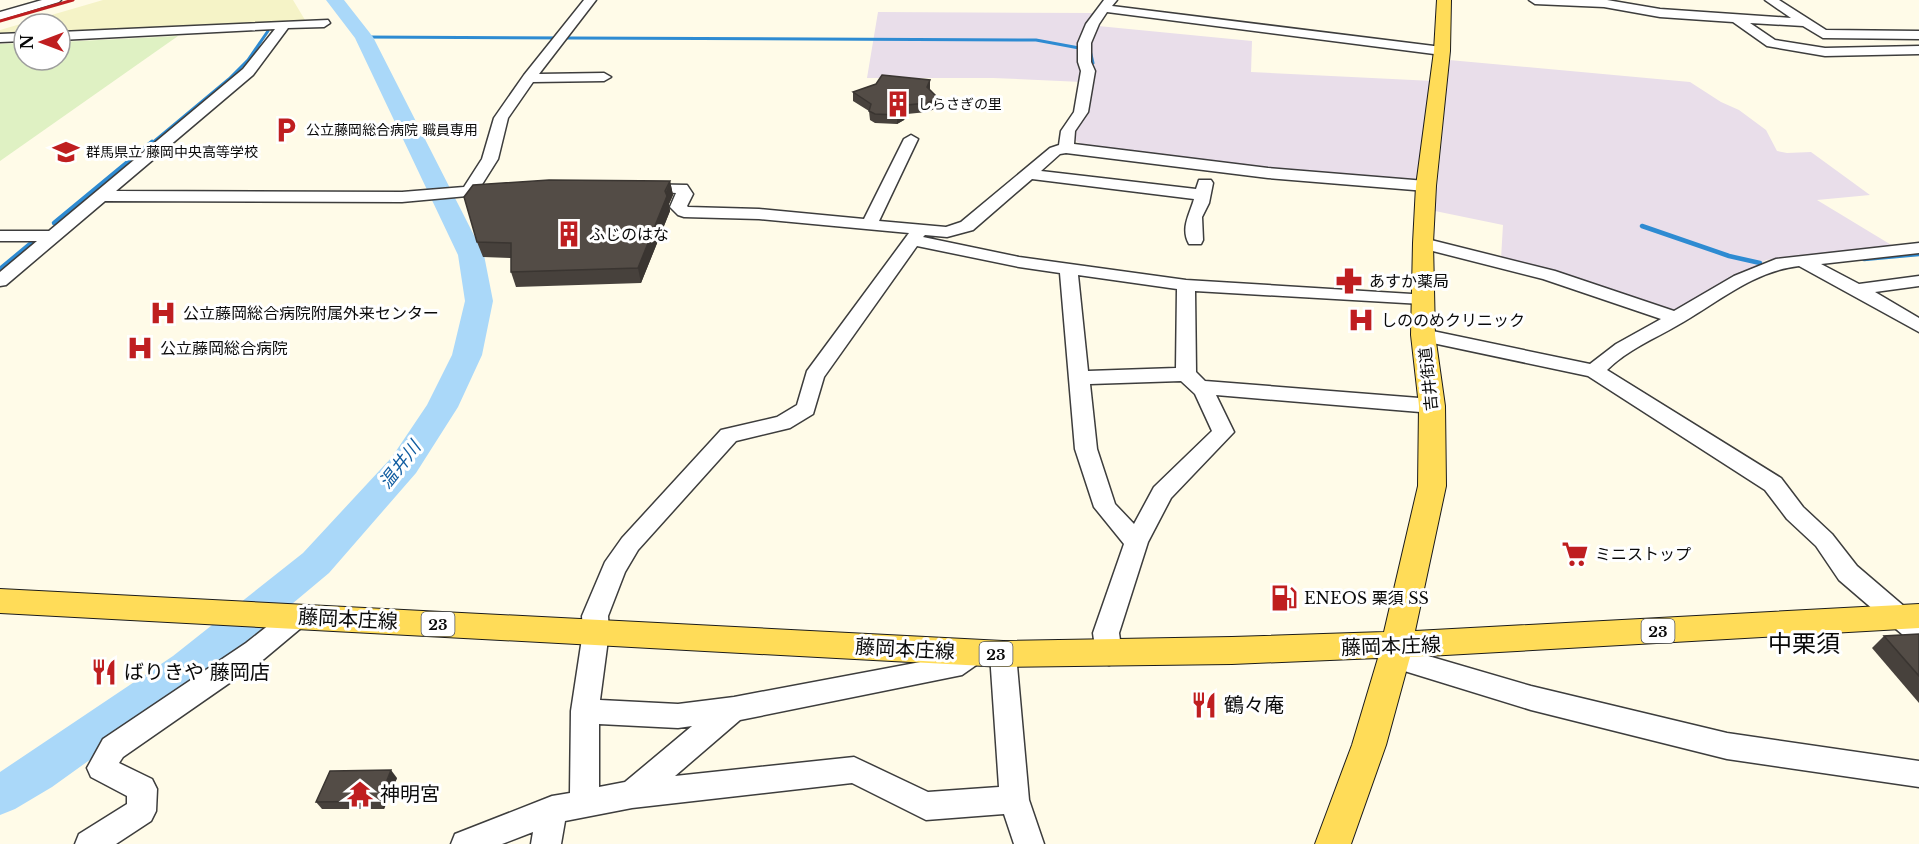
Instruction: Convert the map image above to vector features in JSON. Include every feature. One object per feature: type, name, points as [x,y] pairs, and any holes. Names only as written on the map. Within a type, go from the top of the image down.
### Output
[{"type":"main road","name":"吉井街道","points":[[1333,844],[1369,745],[1396,652],[1432,486],[1432,406],[1423,335],[1423,243],[1425,186],[1442,51],[1444,0]]},
{"type":"main road","name":"藤岡本庄線","points":[[0,601],[988,654],[1396,652],[1913,622]]},
{"type":"street","points":[[0,16],[55,0]]},
{"type":"street","points":[[469,193],[490,159],[501,118],[590,0]]},
{"type":"street","points":[[1771,0],[1823,34],[1919,35]]},
{"type":"street","points":[[1536,16],[1536,1],[1604,3],[1659,13],[1806,24]]},
{"type":"street","points":[[1066,148],[1068,131],[1082,112],[1088,71],[1083,63],[1082,51],[1107,4],[1442,51]]},
{"type":"street","points":[[1738,19],[1771,43],[1815,51],[1919,50]]},
{"type":"street","points":[[72,35],[324,23]]},
{"type":"street","points":[[0,281],[248,72],[284,26]]},
{"type":"street","points":[[529,78],[604,77]]},
{"type":"street","points":[[869,225],[910,139]]},
{"type":"street","points":[[584,804],[585,711],[596,632],[595,616],[614,568],[630,544],[729,435],[783,423],[806,409],[814,376],[915,235],[947,232],[967,226],[1055,151],[1066,148],[1268,173],[1425,186]]},
{"type":"street","points":[[1195,240],[1194,217],[1209,166]]},
{"type":"street","points":[[1030,174],[1202,195]]},
{"type":"street","points":[[624,187],[681,188],[685,194],[678,207],[684,212],[759,214],[869,225],[1019,262],[1068,269],[1186,285],[1422,299]]},
{"type":"street","points":[[100,196],[402,197],[508,189]]},
{"type":"street","points":[[0,236],[53,236]]},
{"type":"street","points":[[1423,243],[1549,275],[1676,318]]},
{"type":"street","points":[[1594,371],[1607,357],[1639,337],[1761,268],[1919,248]]},
{"type":"street","points":[[1802,261],[1842,284],[1858,289],[1894,308],[1919,326]]},
{"type":"street","points":[[1068,269],[1086,449],[1105,507],[1136,542]]},
{"type":"street","points":[[1858,289],[1919,281]]},
{"type":"street","points":[[1109,654],[1106,633],[1136,542],[1162,493],[1223,432],[1193,380],[1186,285]]},
{"type":"street","points":[[1423,335],[1594,371],[1773,484],[1795,513],[1824,540],[1848,573],[1913,622]]},
{"type":"street","points":[[1079,378],[1193,380],[1432,406]]},
{"type":"street","points":[[90,844],[141,811],[142,789],[101,768],[113,748],[255,651],[289,616]]},
{"type":"street","points":[[1396,652],[1531,698],[1727,746],[1919,774]]},
{"type":"street","points":[[585,711],[678,716],[734,709],[953,666],[988,654],[1014,800],[1029,844]]},
{"type":"street","points":[[632,794],[734,709]]},
{"type":"street","points":[[466,844],[552,810],[632,794],[854,770],[926,806],[1014,800]]},
{"type":"street","points":[[546,844],[552,810]]},
{"type":"shaded area","points":[[103,0],[293,0],[305,20],[72,32],[72,12],[62,12]]},
{"type":"shaded area","points":[[878,12],[1095,13],[1078,49],[1078,62],[1083,69],[1082,82],[993,78],[867,78]]},
{"type":"shaded area","points":[[1098,26],[1252,41],[1251,72],[1433,81],[1420,177],[1408,181],[1268,170],[1085,147],[1076,141],[1073,132],[1086,52]]},
{"type":"shaded area","points":[[12,27],[12,36],[0,36],[0,30]]},
{"type":"shaded area","points":[[1449,60],[1690,82],[1721,102],[1739,110],[1766,130],[1777,151],[1811,152],[1870,195],[1817,200],[1893,246],[1766,260],[1674,315],[1501,259],[1503,225],[1435,211]]},
{"type":"green space","points":[[178,36],[0,161],[0,44],[12,44],[12,72],[72,72],[72,41]]},
{"type":"building","points":[[882,75],[930,80],[927,87],[938,98],[927,103],[907,105],[904,111],[897,115],[875,114],[869,111],[871,104],[853,92],[876,84]]},
{"type":"building","name":"ふじのはな","points":[[549,180],[670,181],[665,191],[667,196],[638,268],[511,272],[511,243],[477,242],[464,197],[473,185]]},
{"type":"building","points":[[1919,634],[1919,676],[1884,636]]},
{"type":"building","name":"神明宮","points":[[391,770],[379,801],[316,802],[330,771]]},
{"type":"waterway","name":"温井川","points":[[0,795],[37,773],[187,668],[316,563],[404,465],[442,407],[467,355],[479,301],[471,255],[364,37],[335,0]]},
{"type":"waterway","points":[[151,144],[229,79],[248,60],[268,31]]},
{"type":"waterway","points":[[364,37],[1036,40],[1090,50],[1093,63]]},
{"type":"waterway","points":[[54,223],[152,142]]},
{"type":"waterway","points":[[1642,226],[1729,256],[1760,263]]},
{"type":"waterway","points":[[0,269],[36,239]]},
{"type":"waterway","points":[[1864,259],[1919,254]]},
{"type":"railway","points":[[0,21],[73,0]]},
{"type":"place","name":"しらさぎの里","points":[[898,104]]},
{"type":"place","name":"公立藤岡総合病院 職員専用","points":[[286,130]]},
{"type":"place","name":"群馬県立 藤岡中央高等学校","points":[[66,152]]},
{"type":"place","name":"ふじのはな","points":[[569,234]]},
{"type":"place","name":"あすか薬局","points":[[1349,281]]},
{"type":"place","name":"公立藤岡総合病院附属外来センター","points":[[163,313]]},
{"type":"place","name":"しののめクリニック","points":[[1361,320]]},
{"type":"place","name":"公立藤岡総合病院","points":[[140,348]]},
{"type":"place","name":"ミニストップ","points":[[1575,554]]},
{"type":"place","name":"ENEOS 栗須 SS","points":[[1284,598]]},
{"type":"place","name":"ばりきや 藤岡店","points":[[104,672]]},
{"type":"place","name":"鶴々庵","points":[[1204,705]]},
{"type":"place","name":"神明宮","points":[[360,794]]},
{"type":"district","name":"中栗須","points":[[1804,643]]}]
